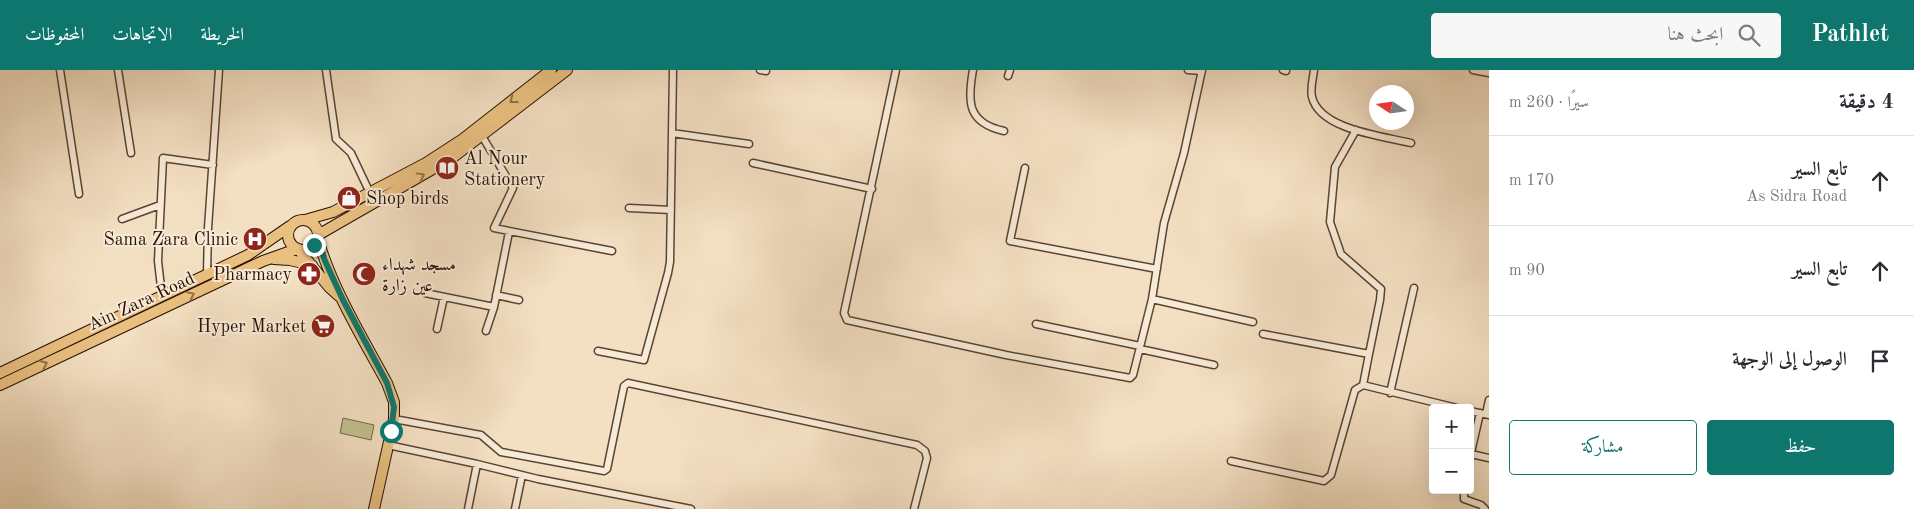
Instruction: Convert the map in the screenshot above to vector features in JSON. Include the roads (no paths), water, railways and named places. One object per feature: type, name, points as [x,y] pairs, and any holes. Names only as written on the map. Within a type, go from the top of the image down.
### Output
[{"type":"main road","points":[[343,300],[329,287],[288,239],[290,226],[298,220],[326,215],[426,163],[451,147],[551,70]]},
{"type":"main road","points":[[298,249],[309,249],[314,245],[318,237],[332,226],[429,172],[482,136],[567,70]]},
{"type":"main road","points":[[326,215],[325,221],[332,226]]},
{"type":"main road","points":[[305,220],[314,225],[325,261],[343,300],[387,383],[394,402],[394,419],[374,509]]},
{"type":"main road","name":"Ain Zara Road","points":[[0,373],[248,255],[290,226]]},
{"type":"main road","points":[[270,241],[277,244],[280,254]]},
{"type":"main road","name":"Ain Zara Road","points":[[0,385],[268,258],[298,249]]},
{"type":"main road","points":[[268,258],[312,265]]},
{"type":"street","points":[[60,70],[79,194]]},
{"type":"street","points":[[118,70],[131,153]]},
{"type":"street","points":[[207,275],[208,228],[219,70]]},
{"type":"street","points":[[326,70],[336,139],[351,153],[370,193]]},
{"type":"street","points":[[598,350],[643,361],[645,359],[670,262],[673,70]]},
{"type":"street","points":[[896,70],[844,313],[847,320],[1006,355],[1130,378],[1133,375],[1152,299],[1164,223],[1184,153],[1202,71],[1188,70]]},
{"type":"street","points":[[973,70],[973,114],[983,124],[1004,131]]},
{"type":"street","points":[[1314,70],[1311,88],[1312,96],[1320,112],[1333,122],[1356,130],[1411,143]]},
{"type":"street","points":[[1473,70],[1489,73]]},
{"type":"street","points":[[1231,461],[1324,481],[1331,475],[1355,390],[1363,385],[1381,289],[1341,254],[1330,222],[1335,168],[1356,130]]},
{"type":"street","points":[[672,133],[749,144]]},
{"type":"street","points":[[482,136],[513,188],[494,227],[509,232],[612,251]]},
{"type":"street","points":[[162,296],[158,261],[163,158],[213,165]]},
{"type":"street","points":[[753,163],[872,189]]},
{"type":"street","points":[[1025,168],[1010,241],[1157,269]]},
{"type":"street","points":[[122,219],[160,205]]},
{"type":"street","points":[[628,208],[672,210]]},
{"type":"street","points":[[486,331],[494,307],[509,232]]},
{"type":"street","points":[[1390,393],[1414,288]]},
{"type":"street","points":[[425,293],[494,307]]},
{"type":"street","points":[[496,295],[519,300]]},
{"type":"street","points":[[437,329],[444,297]]},
{"type":"street","points":[[1152,299],[1253,322]]},
{"type":"street","points":[[1036,324],[1214,365]]},
{"type":"street","points":[[1263,334],[1369,354]]},
{"type":"street","points":[[394,419],[481,435],[501,452],[604,472],[607,469],[624,386],[628,383],[917,445],[925,451],[927,458],[914,509]]},
{"type":"street","points":[[1363,385],[1439,404]]},
{"type":"street","points":[[1473,449],[1489,400]]},
{"type":"street","points":[[388,445],[478,464],[522,476],[691,509]]},
{"type":"street","points":[[1474,456],[1489,458]]},
{"type":"street","points":[[468,509],[478,464]]},
{"type":"street","points":[[515,509],[522,476]]},
{"type":"street","points":[[1464,494],[1464,499],[1481,505],[1485,509]]},
{"type":"street","points":[[652,509],[654,501]]},
{"type":"place","name":"Al Nour Stationery","points":[[447,168]]},
{"type":"place","name":"Shop birds","points":[[349,198]]},
{"type":"place","name":"Sama Zara Clinic","points":[[255,239]]},
{"type":"place","name":"Pharmacy","points":[[309,274]]},
{"type":"place","name":"مسجد شهداء عين زارة","points":[[364,274]]},
{"type":"place","name":"Hyper Market","points":[[323,326]]}]
